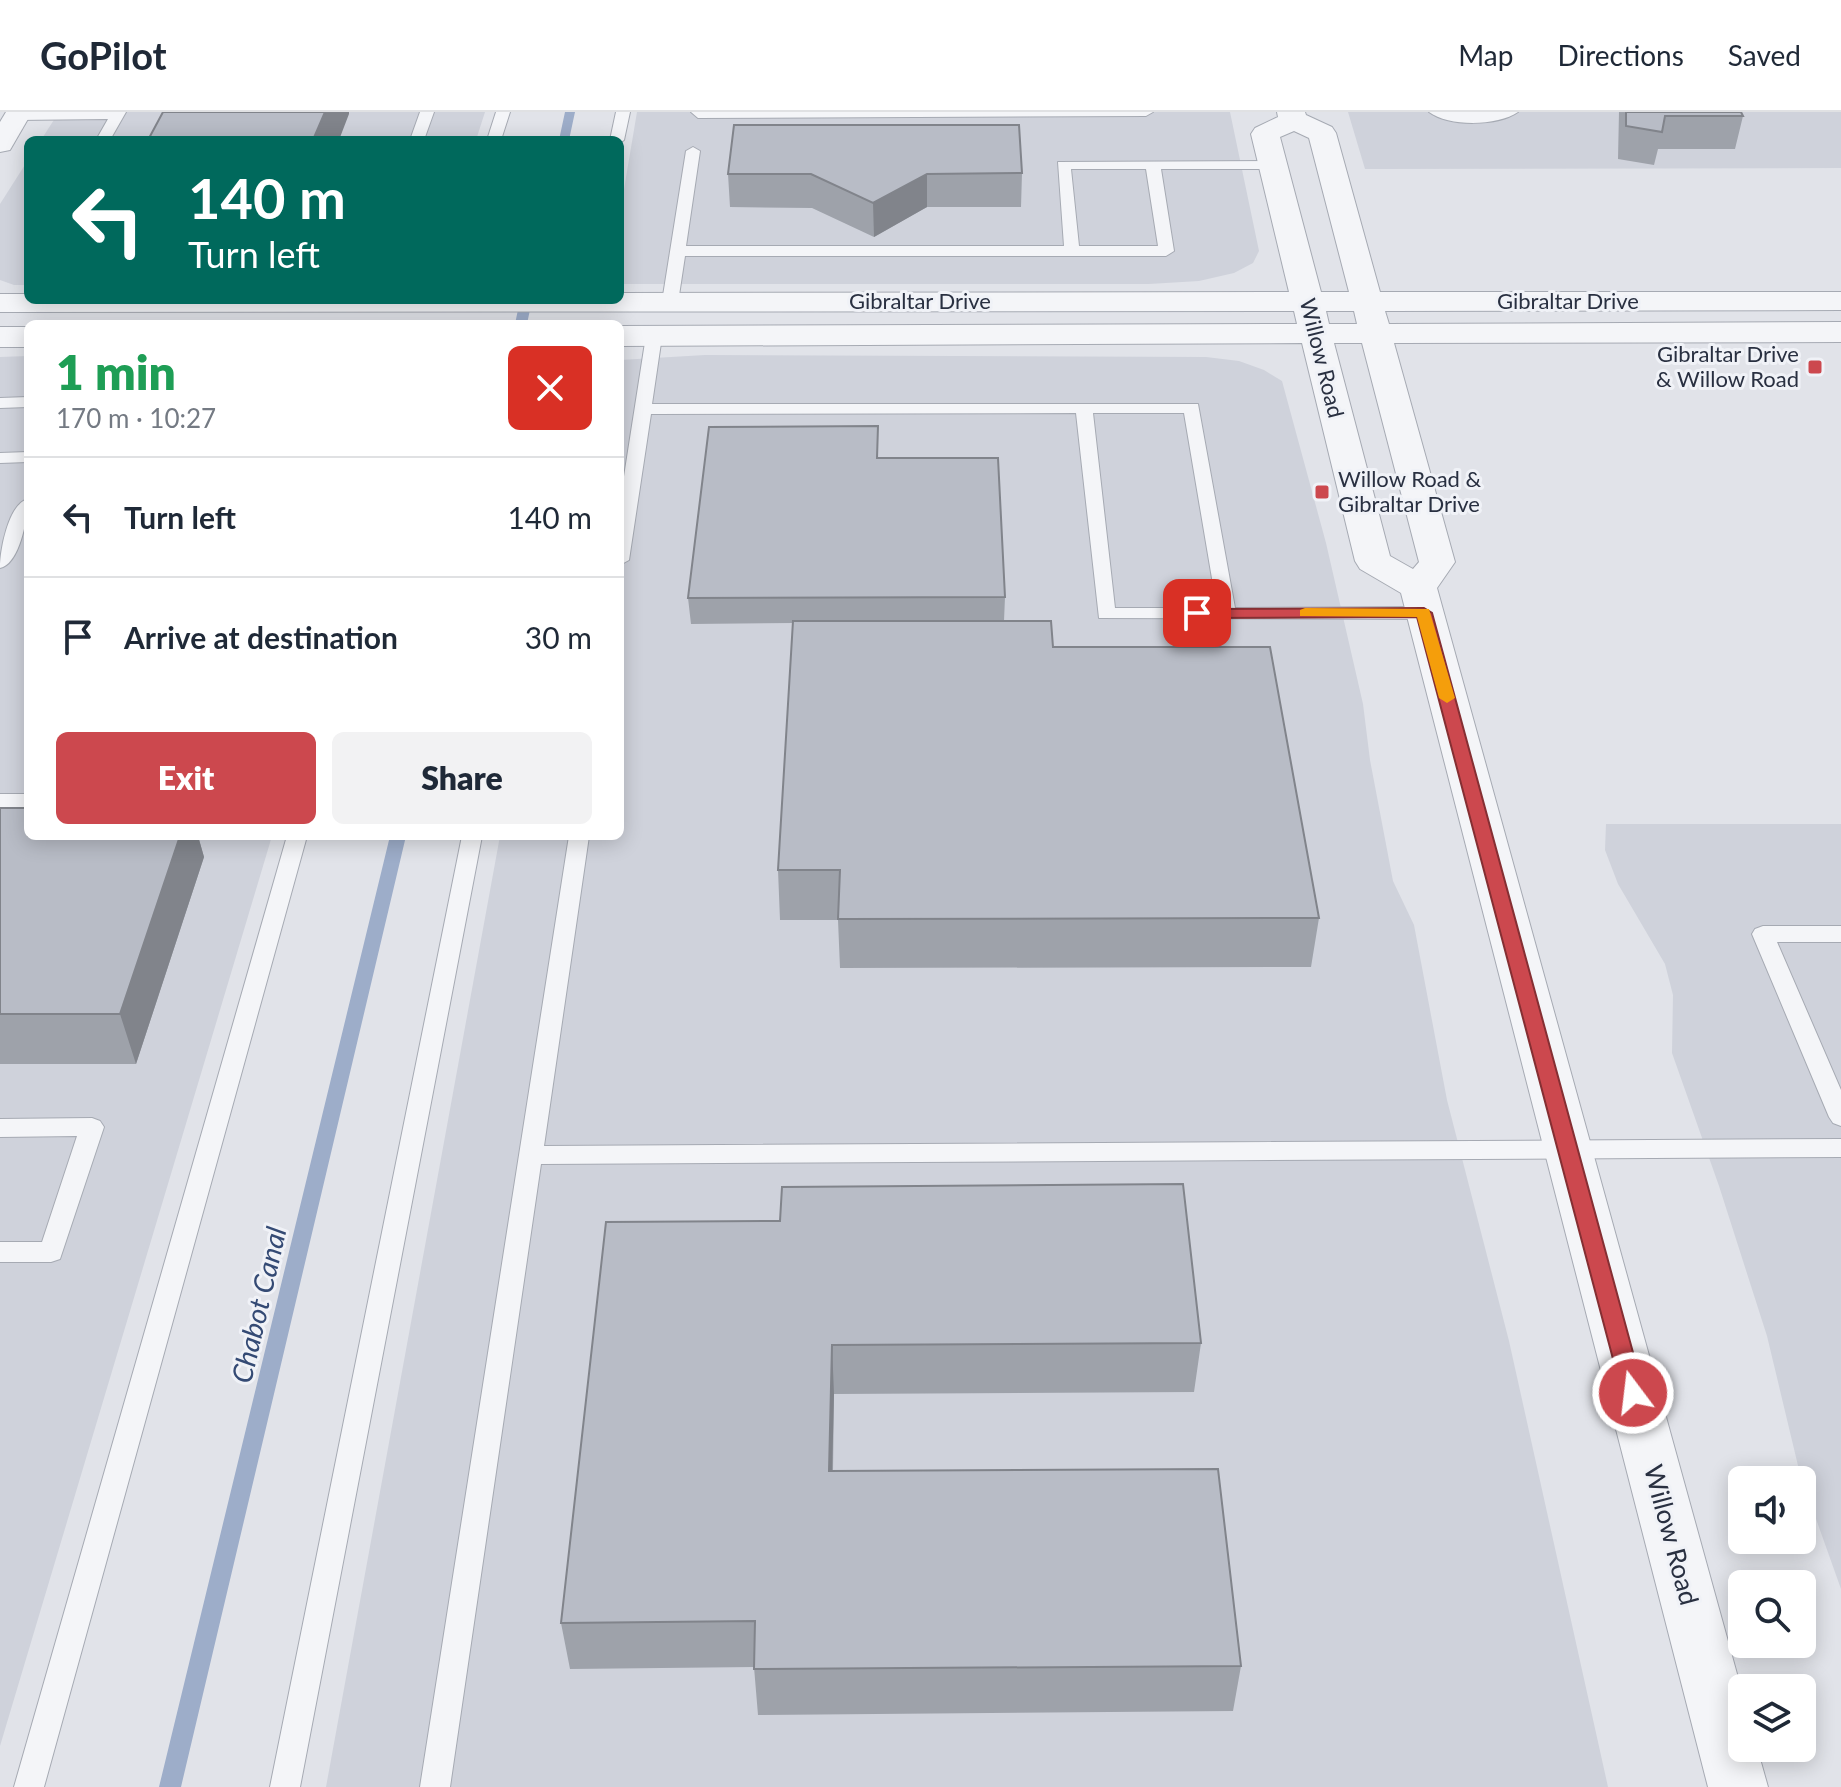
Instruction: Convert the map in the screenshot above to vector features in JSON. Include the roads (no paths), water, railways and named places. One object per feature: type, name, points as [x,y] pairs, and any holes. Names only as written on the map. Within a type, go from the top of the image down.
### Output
[{"type":"street","points":[[0,144],[18,114]]},
{"type":"street","name":"Willow Road","points":[[1421,600],[1437,562],[1322,133],[1292,116],[1265,134],[1373,561],[1421,600],[1738,1787]]},
{"type":"street","name":"Gibraltar Drive","points":[[624,301],[1841,301]]},
{"type":"street","name":"Gibraltar Drive","points":[[0,303],[24,303]]},
{"type":"street","name":"Gibraltar Drive","points":[[624,336],[1841,332]]},
{"type":"street","points":[[0,337],[24,337]]},
{"type":"lane","points":[[418,136],[427,112]]},
{"type":"lane","points":[[495,136],[503,112]]},
{"type":"lane","points":[[618,136],[623,112]]},
{"type":"lane","points":[[698,112],[1146,112]]},
{"type":"lane","points":[[1436,112],[1477,117],[1511,112]]},
{"type":"lane","points":[[18,114],[118,114],[105,136]]},
{"type":"lane","points":[[670,302],[693,151]]},
{"type":"lane","points":[[1072,251],[1063,165],[1273,165]]},
{"type":"lane","points":[[678,251],[1166,251],[1153,165]]},
{"type":"lane","points":[[624,534],[654,336]]},
{"type":"lane","points":[[0,403],[24,402]]},
{"type":"lane","points":[[1084,408],[1106,614],[1227,613],[1421,600]]},
{"type":"lane","points":[[643,409],[1192,408],[1227,613]]},
{"type":"lane","points":[[0,458],[24,457]]},
{"type":"lane","points":[[0,563],[24,512]]},
{"type":"lane","points":[[0,801],[24,801]]},
{"type":"lane","points":[[29,1787],[296,840]]},
{"type":"lane","points":[[285,1787],[471,840]]},
{"type":"lane","points":[[435,1787],[578,840]]},
{"type":"lane","points":[[1841,934],[1763,934],[1841,1117]]},
{"type":"lane","points":[[0,1128],[92,1127],[51,1252],[0,1252]]},
{"type":"lane","points":[[531,1155],[1841,1148]]},
{"type":"waterway","name":"Chabot Canal","points":[[565,136],[570,112]]},
{"type":"waterway","name":"Chabot Canal","points":[[522,320],[525,304]]},
{"type":"waterway","name":"Chabot Canal","points":[[170,1787],[397,840]]},
{"type":"place","name":"Gibraltar Drive & Willow Road","points":[[1815,367]]},
{"type":"place","name":"Willow Road & Gibraltar Drive","points":[[1322,492]]}]
